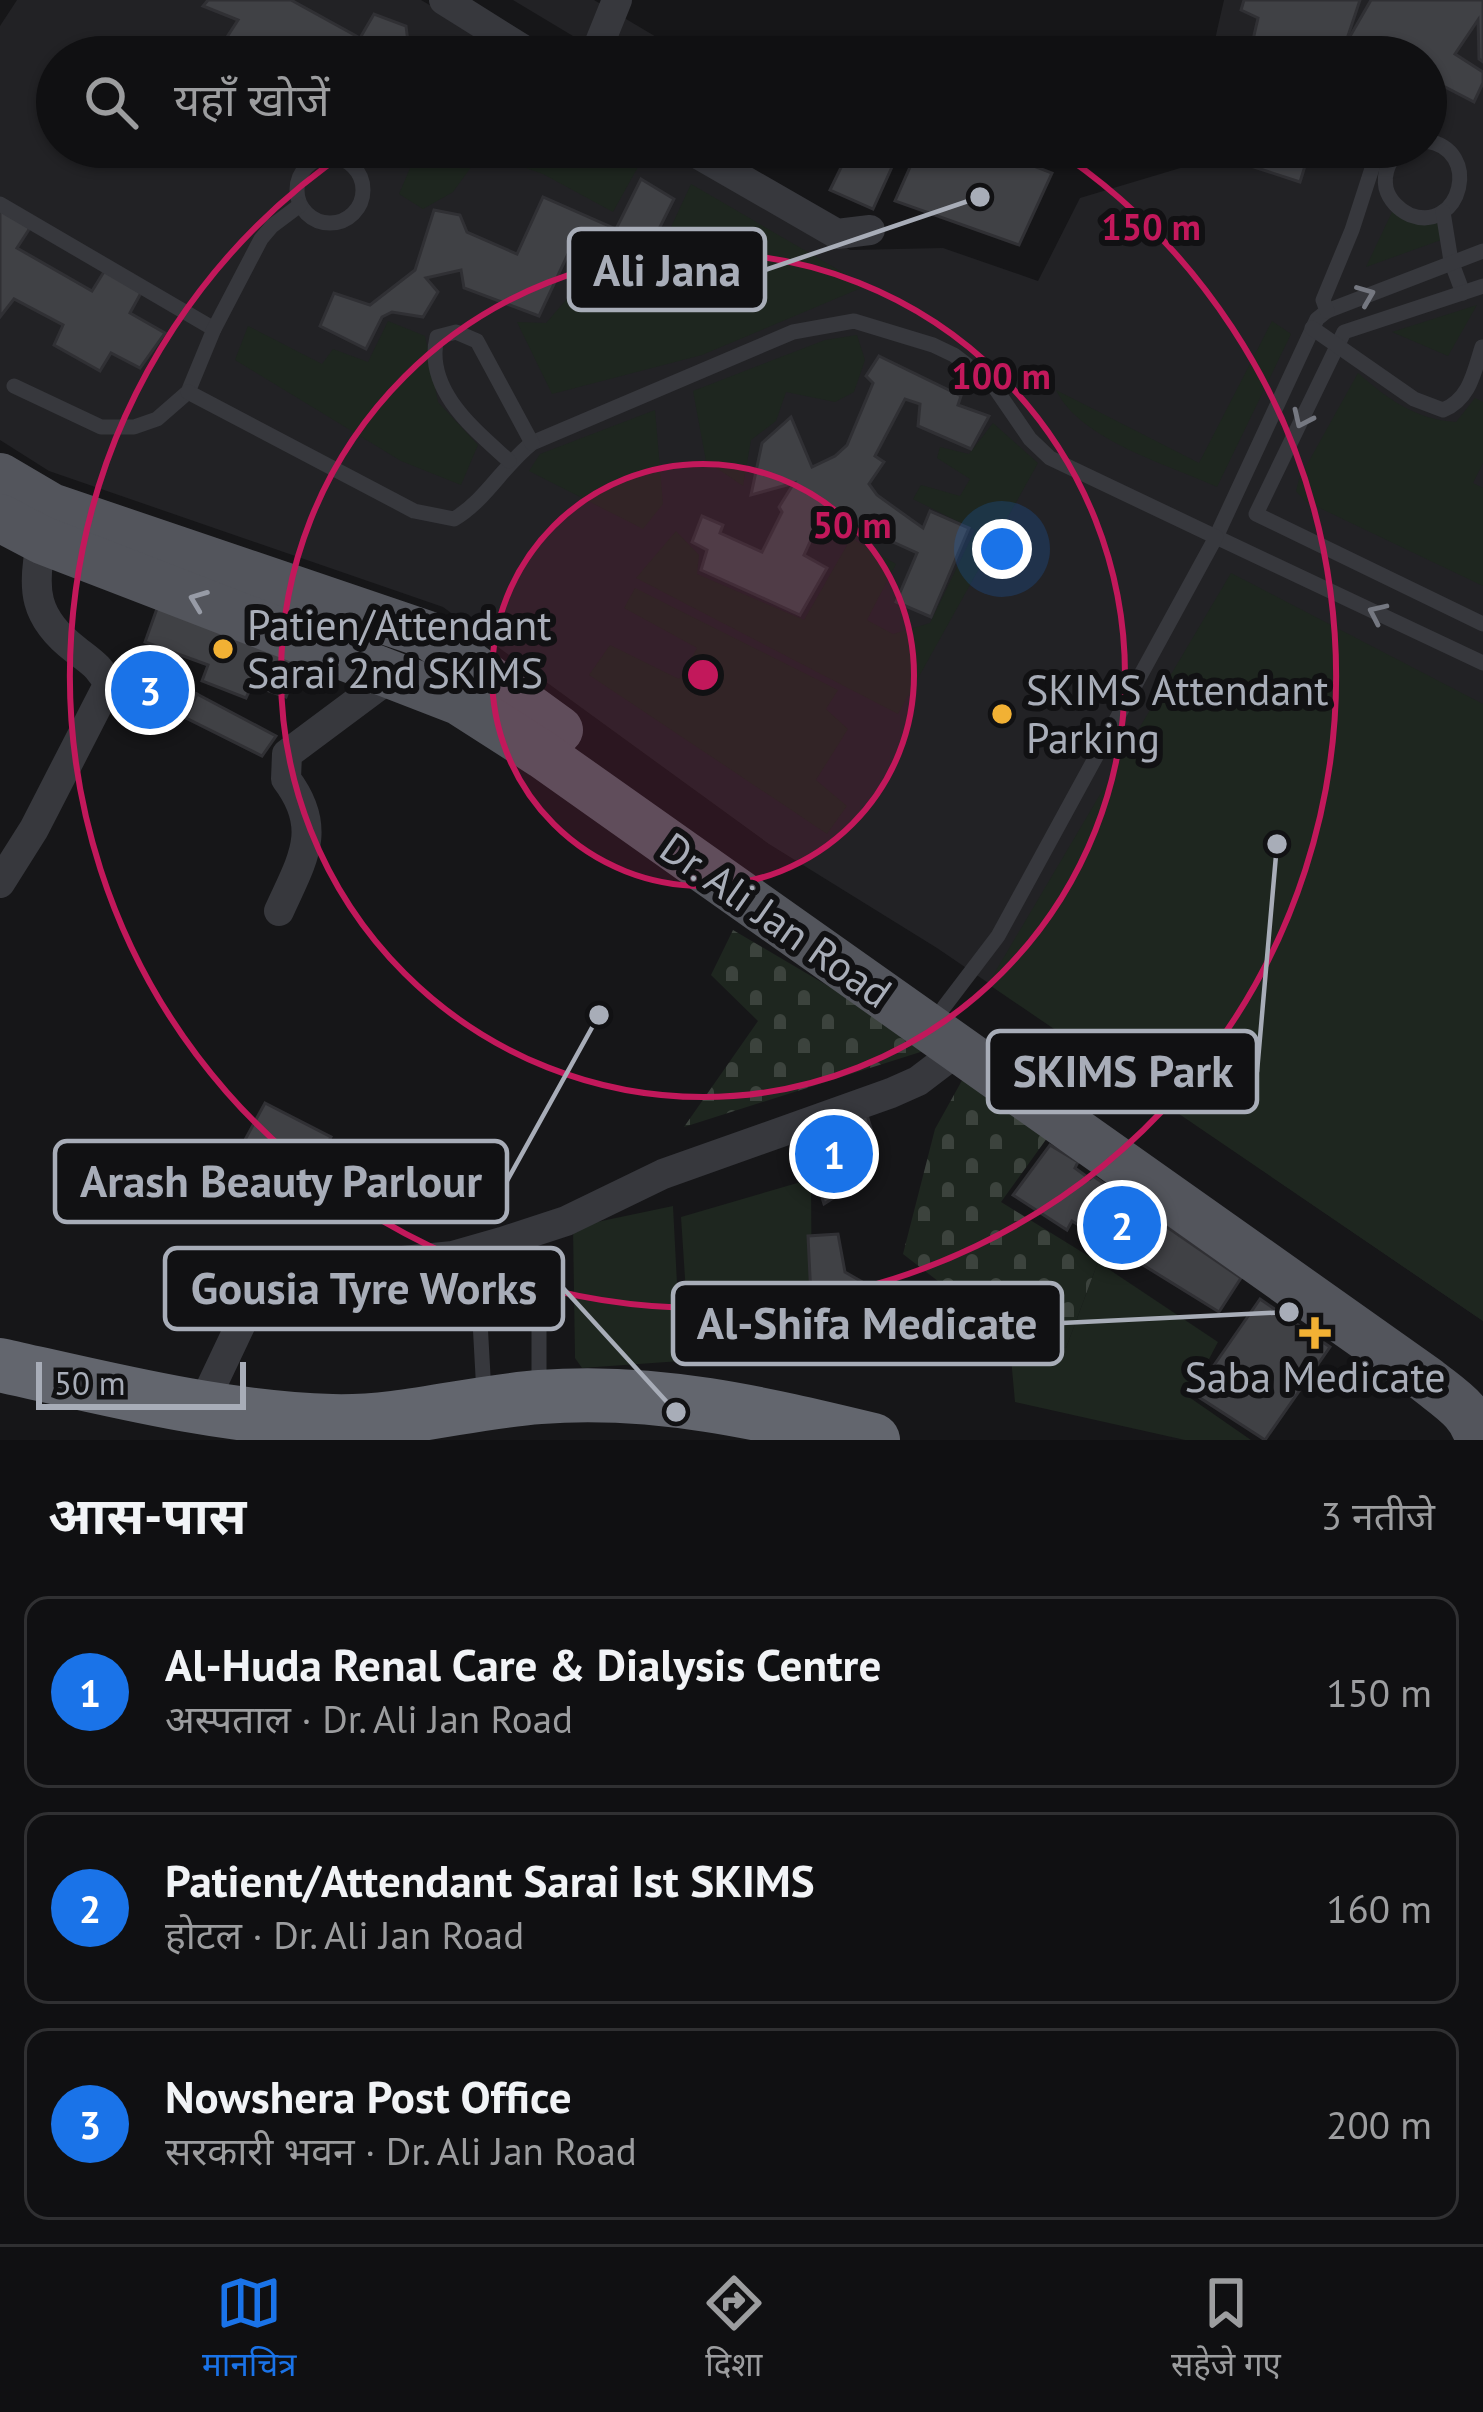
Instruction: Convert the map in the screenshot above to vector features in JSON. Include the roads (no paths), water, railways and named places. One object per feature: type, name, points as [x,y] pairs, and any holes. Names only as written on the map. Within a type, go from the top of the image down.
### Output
[{"type":"highway","points":[[0,1365],[202,1406],[334,1421],[601,1394],[674,1397],[743,1408],[873,1440]]},
{"type":"main road","name":"Dr. Ali Jan Road","points":[[0,477],[51,506],[428,635],[466,684],[543,755],[1483,1386]]},
{"type":"main road","name":"Dr. Ali Jan Road","points":[[21,529],[393,675],[466,684]]},
{"type":"main road","name":"Dr. Ali Jan Road","points":[[952,1028],[1427,1380],[1466,1411],[1475,1422],[1479,1440]]},
{"type":"street","points":[[602,36],[617,0]]},
{"type":"street","points":[[453,3],[503,36]]},
{"type":"street","points":[[722,168],[837,235],[870,230]]},
{"type":"street","points":[[0,883],[34,829],[108,685],[103,671],[63,640],[36,599],[35,571],[21,529]]},
{"type":"street","points":[[279,911],[302,860],[309,830],[300,798],[286,779],[287,754],[393,675]]},
{"type":"street","points":[[202,1406],[257,1290],[269,1279],[282,1273],[453,1256],[566,1221],[663,1174],[918,1081],[952,1028]]},
{"type":"lane","points":[[1387,168],[1389,196],[1407,214],[1432,217],[1460,193],[1460,167],[1447,150]]},
{"type":"lane","points":[[306,168],[296,192],[300,205],[320,222],[346,219],[362,198],[360,177],[352,168]]},
{"type":"lane","points":[[1327,310],[1323,300],[1372,168]]},
{"type":"lane","points":[[0,204],[214,329]]},
{"type":"lane","points":[[14,386],[101,427],[134,427],[157,419],[188,392],[214,329],[261,239],[300,205]]},
{"type":"lane","points":[[1443,212],[1451,261],[1463,293]]},
{"type":"lane","points":[[952,1028],[1216,537],[1312,328],[1327,310],[1483,251]]},
{"type":"lane","points":[[1483,286],[1351,328],[1336,345],[1256,514],[1483,624]]},
{"type":"lane","points":[[188,392],[414,511],[454,519],[470,510],[509,461],[532,443],[793,332],[854,322],[954,355],[993,385],[1030,439],[1050,458],[1483,663]]},
{"type":"lane","points":[[1312,328],[1414,399],[1443,410],[1457,404],[1468,388],[1482,346]]},
{"type":"lane","points":[[509,461],[454,405],[436,363],[437,337],[456,332],[477,341],[532,443]]},
{"type":"lane","points":[[485,1403],[478,1279],[486,1272],[526,1268],[536,1272],[539,1397]]},
{"type":"lane","points":[[481,1322],[540,1316]]},
{"type":"place","name":"Ali Jana","points":[[980,197]]},
{"type":"place","name":"Patien/Attendant Sarai 2nd SKIMS","points":[[223,649]]},
{"type":"place","name":"Nowshera Post Office","points":[[150,690]]},
{"type":"place","name":"SKIMS Attendant Parking","points":[[1002,714]]},
{"type":"place","name":"SKIMS Park","points":[[1277,844]]},
{"type":"place","name":"Arash Beauty Parlour","points":[[599,1015]]},
{"type":"place","name":"Al-Huda Renal Care & Dialysis Centre","points":[[834,1154]]},
{"type":"place","name":"Patient/Attendant Sarai Ist SKIMS","points":[[1122,1225]]},
{"type":"place","name":"Al-Shifa Medicate","points":[[1289,1312]]},
{"type":"place","name":"Saba Medicate","points":[[1315,1333]]},
{"type":"place","name":"Gousia Tyre Works","points":[[676,1412]]}]
